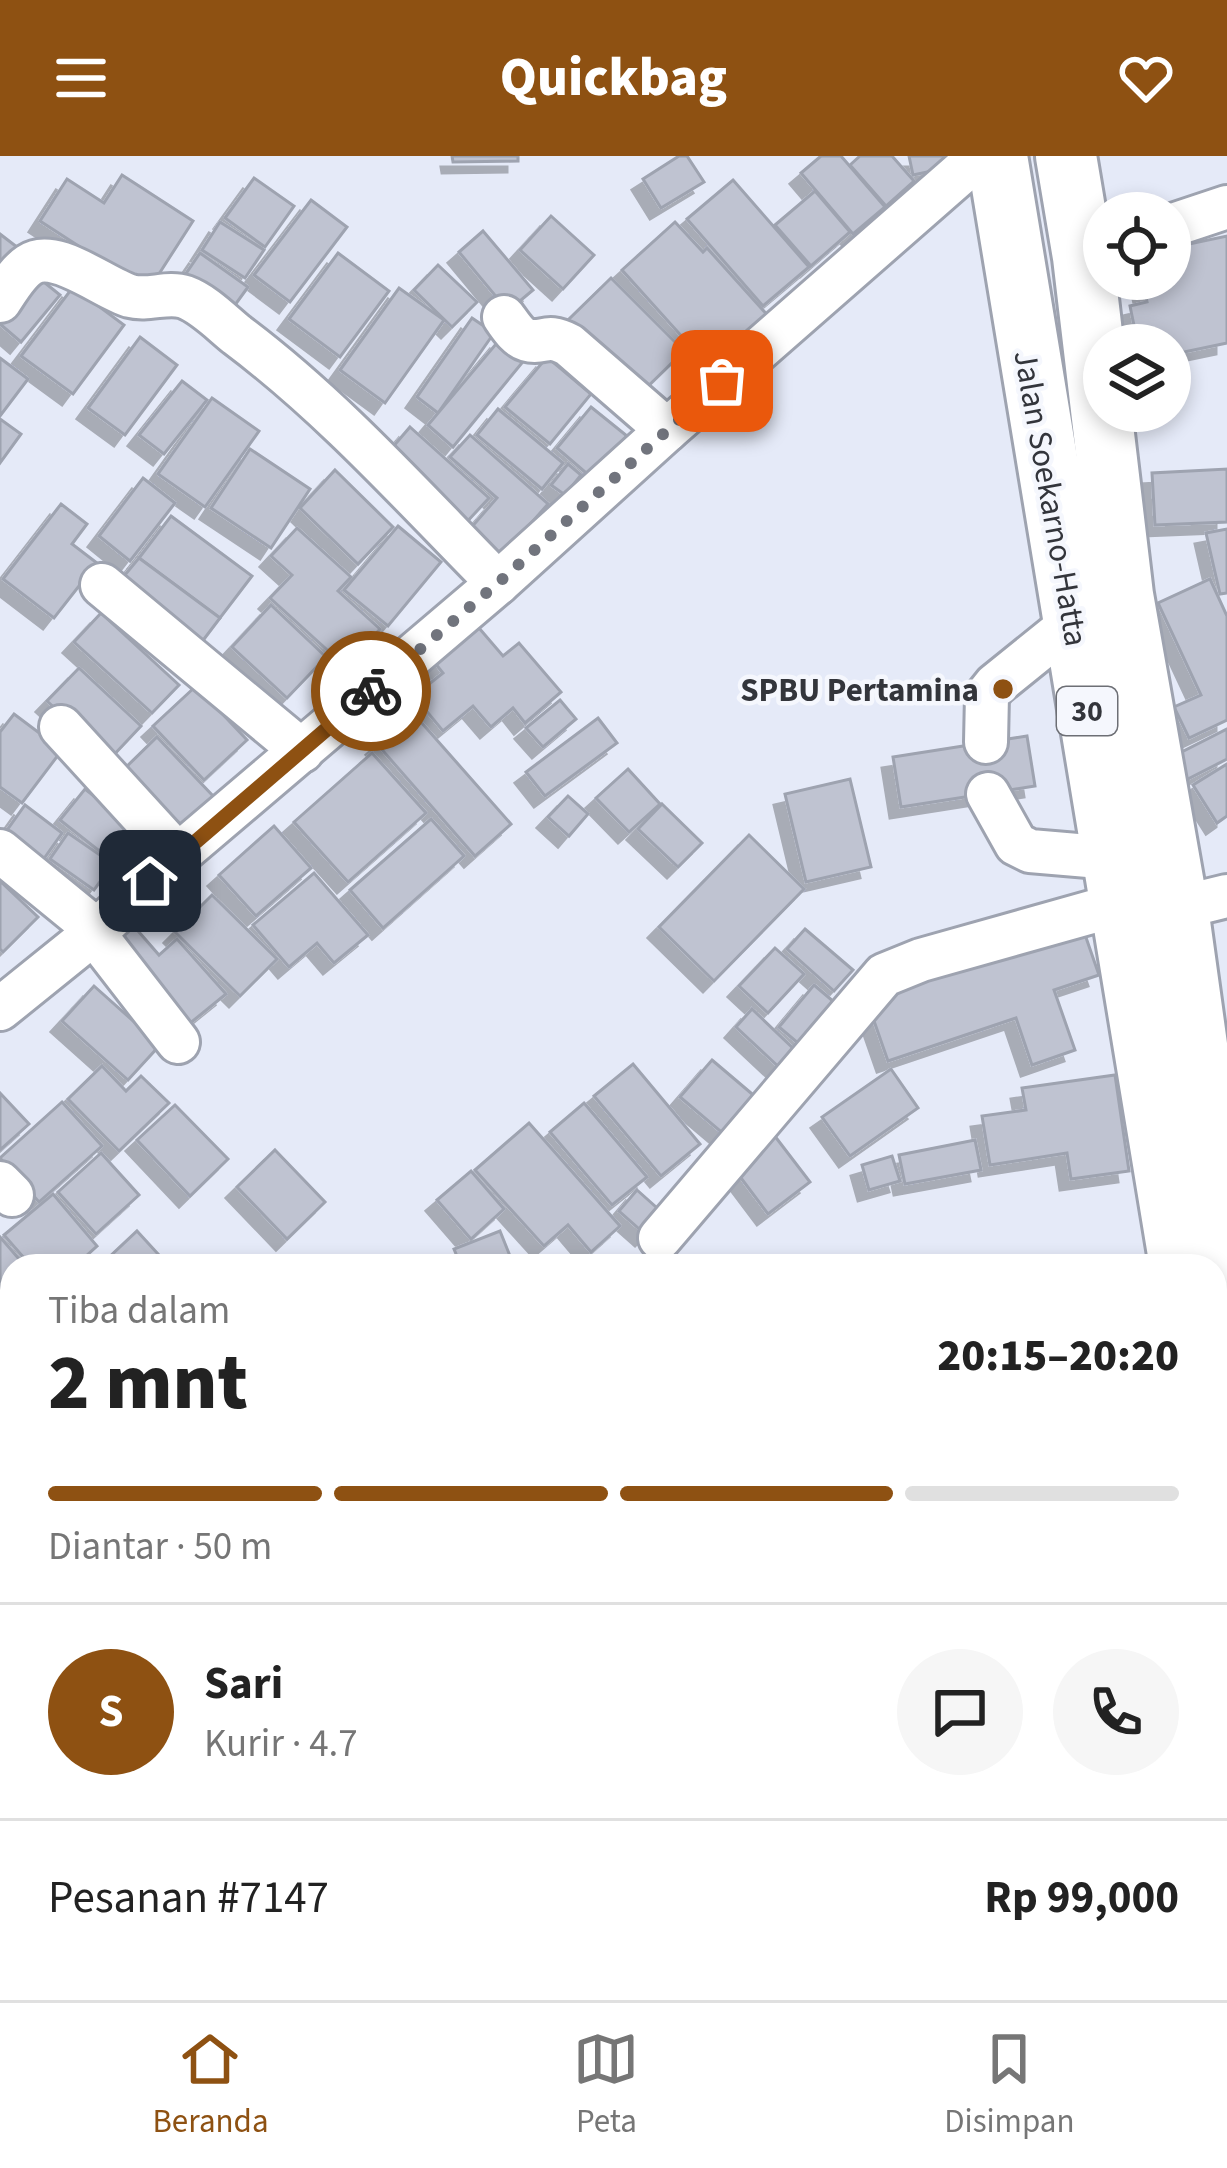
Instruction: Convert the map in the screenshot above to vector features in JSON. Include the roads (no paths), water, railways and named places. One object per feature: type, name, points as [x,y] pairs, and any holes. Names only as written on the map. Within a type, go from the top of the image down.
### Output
[{"type":"highway","name":"Jalan Soekarno-Hatta","points":[[997,156],[1098,608],[1203,902],[1226,1254]]},
{"type":"highway","name":"Jalan Soekarno-Hatta","points":[[1066,156],[1083,217]]},
{"type":"highway","name":"Jalan Soekarno-Hatta","points":[[1094,300],[1098,608],[1116,881],[1178,1254]]},
{"type":"street","points":[[0,1009],[498,583],[980,156]]},
{"type":"street","points":[[1191,219],[1227,206]]},
{"type":"street","points":[[0,301],[32,262],[47,260],[128,296],[169,294],[190,299],[318,401],[498,583]]},
{"type":"street","points":[[504,317],[521,338],[551,337],[568,345],[667,430]]},
{"type":"street","points":[[102,585],[302,751]]},
{"type":"street","points":[[986,742],[987,695],[995,685],[1098,608]]},
{"type":"street","points":[[61,727],[178,855]]},
{"type":"street","points":[[988,794],[1016,844],[1116,881]]},
{"type":"street","points":[[0,851],[82,918],[178,1042]]},
{"type":"street","points":[[660,1238],[884,975],[1116,881]]},
{"type":"place","name":"SPBU Pertamina","points":[[1003,689]]}]
